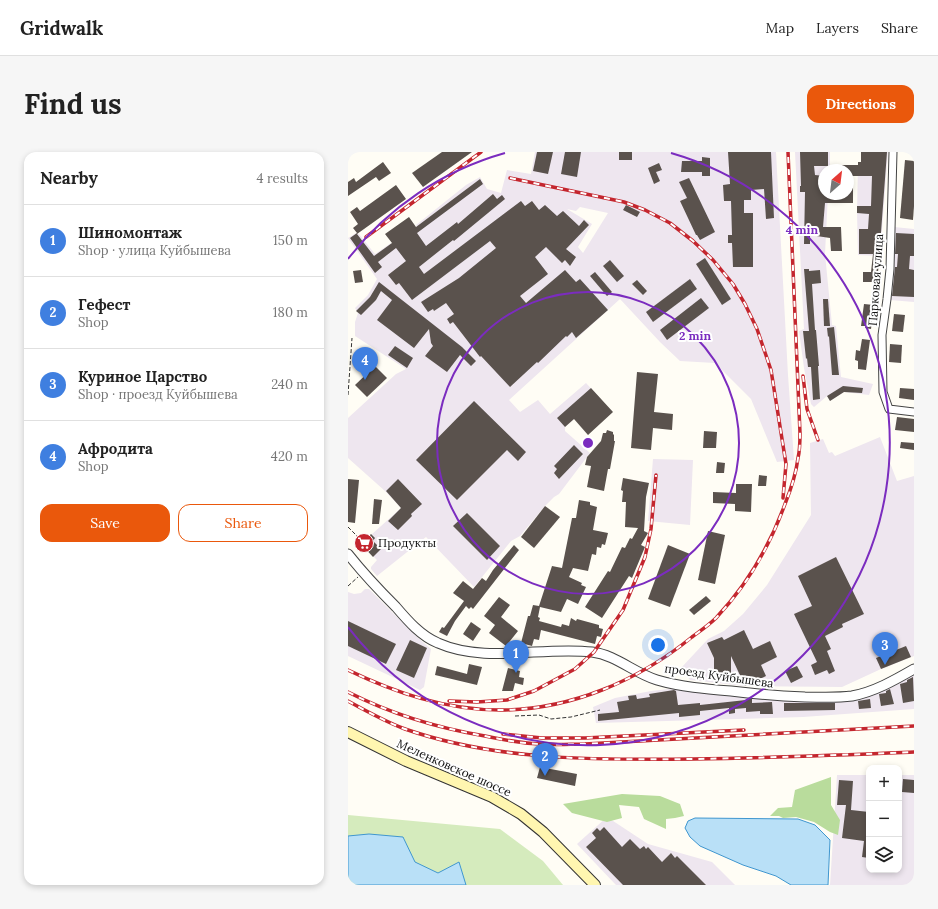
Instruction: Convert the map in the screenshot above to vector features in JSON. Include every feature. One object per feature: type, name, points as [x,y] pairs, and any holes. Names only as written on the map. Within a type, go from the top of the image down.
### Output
[{"type":"main road","name":"Меленковское шоссе","points":[[348,732],[406,761],[492,797],[522,814],[543,832],[595,885]]},
{"type":"street","name":"Парковая улица","points":[[893,152],[890,269],[882,335],[883,392],[889,409],[914,412]]},
{"type":"street","name":"проезд Куйбышева","points":[[348,554],[361,571],[414,627],[432,640],[452,649],[466,652],[521,653],[574,650],[594,652],[613,659],[650,678],[670,684],[776,696],[829,698],[852,696],[872,690],[914,669]]},
{"type":"path","points":[[348,395],[352,338]]},
{"type":"path","points":[[348,527],[357,536]]},
{"type":"path","points":[[348,586],[358,577],[361,571]]},
{"type":"path","points":[[515,716],[539,715],[551,719],[571,717],[600,710]]},
{"type":"shaded area","points":[[535,152],[776,152],[794,460],[777,462],[751,399],[715,363],[680,361],[620,299],[509,400],[520,412],[538,400],[550,414],[586,383],[599,397],[565,427],[565,431],[590,453],[559,494],[545,506],[520,536],[511,541],[474,587],[426,537],[377,576],[371,567],[377,560],[361,544],[401,508],[385,491],[348,458],[348,418],[396,374],[406,369],[355,336],[355,322],[358,313],[355,308],[368,295],[377,279],[348,238],[356,233],[359,234],[375,254],[391,243],[394,247],[418,229],[416,225],[466,185],[480,177],[487,189],[501,193],[507,170],[531,174]],"holes":[[[580,207],[608,213],[583,253],[578,247],[592,224],[567,209],[576,211]]]},
{"type":"shaded area","points":[[795,152],[830,152],[830,164],[818,164],[818,200],[828,200],[825,254],[832,325],[836,326],[841,377],[873,384],[869,395],[844,392],[830,401],[827,396],[814,407],[811,404],[799,331],[804,329]]},
{"type":"shaded area","points":[[861,152],[888,152],[880,256],[858,255],[858,162],[861,162]]},
{"type":"shaded area","points":[[894,227],[914,229],[914,302],[890,300]]},
{"type":"shaded area","points":[[880,437],[897,481],[914,476],[914,656],[842,687],[745,686],[690,680],[681,668],[708,639],[724,631],[743,614],[767,585],[811,515],[810,443],[823,439],[829,453],[832,452],[835,456]]},
{"type":"shaded area","points":[[653,459],[693,460],[690,525],[648,521]]},
{"type":"shaded area","points":[[365,589],[369,589],[431,649],[424,687],[420,690],[348,656],[348,592],[354,594],[361,593]]},
{"type":"shaded area","points":[[914,674],[914,709],[803,717],[596,723],[593,707],[615,698],[677,688],[752,698],[820,702]]},
{"type":"shaded area","points":[[837,775],[866,775],[866,873],[902,873],[902,775],[914,775],[914,885],[830,885]]},
{"type":"shaded area","points":[[607,817],[648,844],[712,862],[735,885],[616,885],[577,844]]},
{"type":"green space","points":[[831,777],[831,805],[840,820],[838,835],[814,822],[796,817],[783,818],[779,816],[770,816],[778,808],[792,807],[795,790]]},
{"type":"green space","points":[[622,794],[660,796],[680,804],[684,816],[666,819],[666,829],[644,819],[639,807],[619,805],[622,818],[607,822],[572,813],[563,804]]},
{"type":"green space","points":[[348,815],[500,829],[543,861],[563,885],[348,885]]},
{"type":"water","points":[[695,818],[798,819],[815,825],[830,840],[828,885],[791,885],[776,876],[743,865],[700,846],[690,837],[685,828],[688,821]]},
{"type":"water","points":[[369,834],[403,837],[415,862],[438,873],[459,862],[466,885],[348,885],[348,836]]},
{"type":"building","points":[[442,152],[472,152],[423,187],[412,173]]},
{"type":"building","points":[[537,152],[553,152],[548,174],[533,171]]},
{"type":"building","points":[[565,152],[581,152],[577,177],[561,174]]},
{"type":"building","points":[[619,152],[632,152],[632,160],[619,160]]},
{"type":"building","points":[[728,152],[771,152],[774,218],[766,219],[764,189],[751,190],[751,200],[744,200],[744,213],[753,213],[753,267],[733,267],[732,243],[728,243],[728,235],[732,235],[731,201],[724,201],[723,185],[730,184]]},
{"type":"building","points":[[800,152],[828,152],[828,164],[818,164],[818,166],[814,166],[815,175],[818,175],[818,200],[853,200],[853,203],[825,203],[823,227],[841,227],[842,251],[831,251],[830,238],[810,235],[810,244],[804,244],[805,192],[800,192]]},
{"type":"building","points":[[861,152],[887,152],[878,273],[879,282],[863,282],[863,272],[871,272],[873,254],[859,254],[859,229],[868,229],[869,214],[857,213],[857,206],[871,206],[872,176],[854,176],[854,165],[858,165],[858,162],[861,162]]},
{"type":"building","points":[[702,157],[710,158],[710,176],[702,176],[702,172],[681,172],[682,161],[702,161]]},
{"type":"building","points":[[905,160],[914,161],[913,220],[900,218]]},
{"type":"building","points":[[383,162],[391,173],[379,181],[376,177],[348,196],[348,182],[354,178],[356,182]]},
{"type":"building","points":[[659,163],[662,170],[656,172],[660,181],[654,184],[648,168]]},
{"type":"building","points":[[689,178],[715,232],[700,240],[696,235],[680,201],[687,198],[679,182]]},
{"type":"building","points":[[480,179],[483,184],[417,233],[426,246],[457,222],[458,224],[493,194],[497,199],[502,195],[505,199],[454,241],[453,240],[419,267],[424,274],[521,201],[525,206],[532,201],[539,210],[545,205],[557,216],[563,211],[579,226],[584,220],[589,225],[566,249],[576,257],[570,266],[565,260],[562,263],[546,247],[535,257],[548,274],[520,296],[526,303],[565,270],[576,282],[580,279],[608,310],[576,338],[572,332],[567,337],[566,336],[510,387],[481,356],[480,357],[453,322],[450,324],[447,319],[454,314],[446,303],[434,311],[433,309],[428,312],[421,302],[459,278],[496,248],[490,241],[412,300],[399,283],[396,285],[388,275],[406,261],[396,248],[378,262],[382,267],[375,273],[350,238],[357,233],[353,228],[358,224],[350,212],[357,207],[360,211],[396,185],[406,199],[357,234],[374,256],[392,243],[385,234],[409,217],[416,227]]},
{"type":"building","points":[[626,205],[640,212],[637,217],[623,210]]},
{"type":"building","points":[[896,233],[914,234],[914,256],[910,256],[909,269],[914,270],[914,297],[892,296],[898,254],[895,254]]},
{"type":"building","points":[[705,258],[731,299],[722,305],[696,264]]},
{"type":"building","points":[[610,260],[624,276],[617,282],[603,266]]},
{"type":"building","points":[[804,269],[809,269],[809,271],[820,270],[821,283],[812,284],[819,366],[820,399],[813,400],[811,367],[808,367],[807,358],[806,359],[803,331],[809,331]]},
{"type":"building","points":[[361,270],[363,282],[355,283],[353,271]]},
{"type":"building","points":[[595,272],[612,292],[607,296],[590,276]]},
{"type":"building","points":[[690,279],[697,289],[653,322],[646,312]]},
{"type":"building","points":[[637,280],[647,291],[643,295],[632,284]]},
{"type":"building","points":[[379,282],[462,347],[476,361],[471,366],[460,355],[447,372],[425,356],[433,346],[431,343],[429,329],[414,348],[377,320],[392,300],[381,291],[376,300],[361,315],[356,311],[370,297]]},
{"type":"building","points":[[701,298],[709,308],[667,340],[660,330]]},
{"type":"building","points":[[823,299],[828,299],[830,326],[824,326]]},
{"type":"building","points":[[864,304],[874,305],[871,329],[865,328],[866,326],[861,326]]},
{"type":"building","points":[[894,314],[905,315],[903,332],[892,331]]},
{"type":"building","points":[[834,327],[839,375],[832,375],[827,328]]},
{"type":"building","points":[[862,339],[870,340],[866,370],[858,369],[858,361],[855,360],[856,350],[860,351]]},
{"type":"building","points":[[890,344],[902,345],[901,363],[889,362]]},
{"type":"building","points":[[395,346],[413,358],[407,368],[388,355]]},
{"type":"building","points":[[375,366],[387,378],[367,397],[355,385]]},
{"type":"building","points":[[637,372],[658,374],[654,412],[673,414],[672,430],[653,428],[651,450],[631,448]]},
{"type":"building","points":[[843,386],[863,388],[862,393],[844,392],[830,401],[827,396]]},
{"type":"building","points":[[591,388],[613,412],[588,435],[574,419],[565,427],[557,418]]},
{"type":"building","points":[[900,388],[914,389],[914,400],[899,398]]},
{"type":"building","points":[[474,401],[526,452],[518,461],[507,450],[457,500],[416,460]]},
{"type":"building","points":[[897,417],[914,419],[914,432],[895,430]]},
{"type":"building","points":[[607,430],[613,432],[615,441],[604,491],[587,487],[591,466],[585,465],[587,457],[601,441],[603,433],[606,433]]},
{"type":"building","points":[[704,431],[717,432],[716,448],[703,448]]},
{"type":"building","points":[[901,442],[914,443],[914,450],[900,448]]},
{"type":"building","points":[[574,445],[583,454],[559,479],[554,473],[557,469],[554,466]]},
{"type":"building","points":[[717,462],[725,463],[724,473],[716,473]]},
{"type":"building","points":[[759,475],[767,476],[766,486],[758,486]]},
{"type":"building","points":[[623,478],[649,483],[646,497],[644,531],[648,533],[641,545],[645,547],[632,578],[629,576],[602,618],[585,607],[608,571],[610,572],[622,547],[625,548],[630,538],[632,539],[638,528],[625,527],[626,502],[622,502],[623,491],[621,490]]},
{"type":"building","points":[[348,479],[359,480],[355,523],[348,522]]},
{"type":"building","points":[[398,479],[422,504],[411,514],[412,516],[398,530],[388,521],[401,508],[386,491]]},
{"type":"building","points":[[736,484],[752,484],[751,512],[735,511],[735,504],[713,503],[713,492],[736,493]]},
{"type":"building","points":[[374,499],[382,500],[379,524],[372,524]]},
{"type":"building","points":[[579,500],[590,502],[590,505],[597,507],[593,530],[608,533],[605,545],[602,544],[601,548],[597,547],[596,555],[592,554],[588,571],[573,568],[569,577],[582,583],[581,585],[586,587],[578,604],[567,599],[561,612],[540,607],[538,617],[540,618],[539,621],[561,627],[562,624],[569,626],[571,618],[576,621],[577,619],[599,625],[599,628],[603,629],[601,637],[597,636],[595,644],[541,630],[539,640],[534,639],[532,646],[521,643],[528,616],[530,616],[533,605],[539,606],[552,566],[562,568],[572,518],[576,518]]},
{"type":"building","points":[[545,506],[560,517],[534,548],[521,537]]},
{"type":"building","points":[[467,513],[500,546],[487,560],[453,526]]},
{"type":"building","points":[[708,531],[725,535],[715,584],[698,580]]},
{"type":"building","points":[[371,534],[375,538],[373,541],[381,549],[373,557],[361,544]]},
{"type":"building","points":[[514,545],[519,550],[473,609],[471,607],[469,609],[466,606],[455,621],[447,636],[439,632],[442,627],[444,628],[464,601],[453,593],[463,581],[473,589],[482,578],[486,581],[493,570]]},
{"type":"building","points":[[668,545],[690,554],[670,607],[648,599]]},
{"type":"building","points":[[836,557],[864,614],[842,624],[843,627],[825,636],[831,649],[827,651],[835,671],[829,674],[827,670],[815,675],[811,665],[817,662],[794,614],[812,606],[798,576]]},
{"type":"building","points":[[706,596],[711,601],[694,615],[689,610]]},
{"type":"building","points":[[499,597],[510,605],[501,617],[518,631],[506,646],[489,633],[495,625],[484,616]]},
{"type":"building","points":[[348,621],[396,644],[386,664],[348,646]]},
{"type":"building","points":[[471,622],[481,629],[473,641],[463,634]]},
{"type":"building","points":[[744,630],[753,649],[770,641],[777,657],[761,665],[766,676],[745,686],[731,656],[731,681],[714,681],[714,658],[707,643],[722,637],[724,640]]},
{"type":"building","points":[[410,640],[427,648],[414,678],[396,670]]},
{"type":"building","points":[[906,646],[911,657],[881,669],[876,658]]},
{"type":"building","points":[[469,664],[482,667],[477,685],[435,675],[437,666],[467,674]]},
{"type":"building","points":[[797,666],[803,677],[791,683],[785,671]]},
{"type":"building","points":[[508,668],[520,671],[519,677],[524,678],[523,685],[515,683],[513,691],[502,691]]},
{"type":"building","points":[[913,677],[914,701],[903,703],[900,684],[907,682],[907,680]]},
{"type":"building","points":[[890,689],[894,704],[881,706],[879,694],[886,693],[886,691]]},
{"type":"building","points":[[674,690],[676,691],[678,705],[700,703],[700,705],[752,699],[752,703],[772,702],[773,714],[760,714],[760,711],[746,712],[746,708],[735,709],[735,713],[729,714],[729,708],[700,711],[700,715],[679,717],[679,713],[598,721],[598,714],[619,712],[617,702],[629,700],[628,696],[636,695],[637,699],[650,697],[649,694]]},
{"type":"building","points":[[870,699],[871,708],[859,709],[858,701]]},
{"type":"building","points":[[784,703],[835,703],[835,710],[784,711]]},
{"type":"building","points":[[540,767],[577,774],[575,786],[537,778]]},
{"type":"building","points":[[903,779],[914,780],[914,793],[902,792]]},
{"type":"building","points":[[839,780],[853,781],[851,810],[866,812],[866,858],[862,857],[864,841],[842,838],[846,805],[837,805]]},
{"type":"building","points":[[604,827],[622,847],[630,839],[640,849],[644,846],[646,849],[648,847],[662,862],[671,853],[675,858],[677,856],[706,885],[623,885],[586,847],[596,838],[592,833],[597,828],[600,831]]},
{"type":"railway","points":[[366,237],[481,152]]},
{"type":"railway","points":[[348,670],[384,686],[422,699],[460,707],[480,709],[526,709],[577,699],[626,679],[671,653],[716,618],[748,579],[765,550],[779,520],[791,487],[799,452],[800,433],[788,152]]},
{"type":"railway","points":[[510,178],[624,202],[645,210],[670,223],[693,241],[713,260],[733,284],[745,304],[757,329],[771,370],[786,464],[783,498]]},
{"type":"railway","points":[[803,376],[807,409],[818,440]]},
{"type":"railway","points":[[449,701],[477,702],[507,700],[534,691],[575,669],[594,652],[623,610],[645,557],[651,529],[656,475]]},
{"type":"railway","points":[[348,692],[381,707],[450,729],[521,743],[536,744],[585,744],[914,726]]},
{"type":"railway","points":[[348,701],[405,729],[440,740],[511,753],[584,758],[693,759],[914,752]]},
{"type":"railway","points":[[503,734],[542,738],[585,738],[744,730]]},
{"type":"place","name":"Афродита","points":[[365,380]]},
{"type":"place","name":"Продукты","points":[[364,543]]},
{"type":"place","name":"Куриное Царство","points":[[885,665]]},
{"type":"place","name":"Шиномонтаж","points":[[516,673]]},
{"type":"place","name":"Гефест","points":[[545,776]]}]
